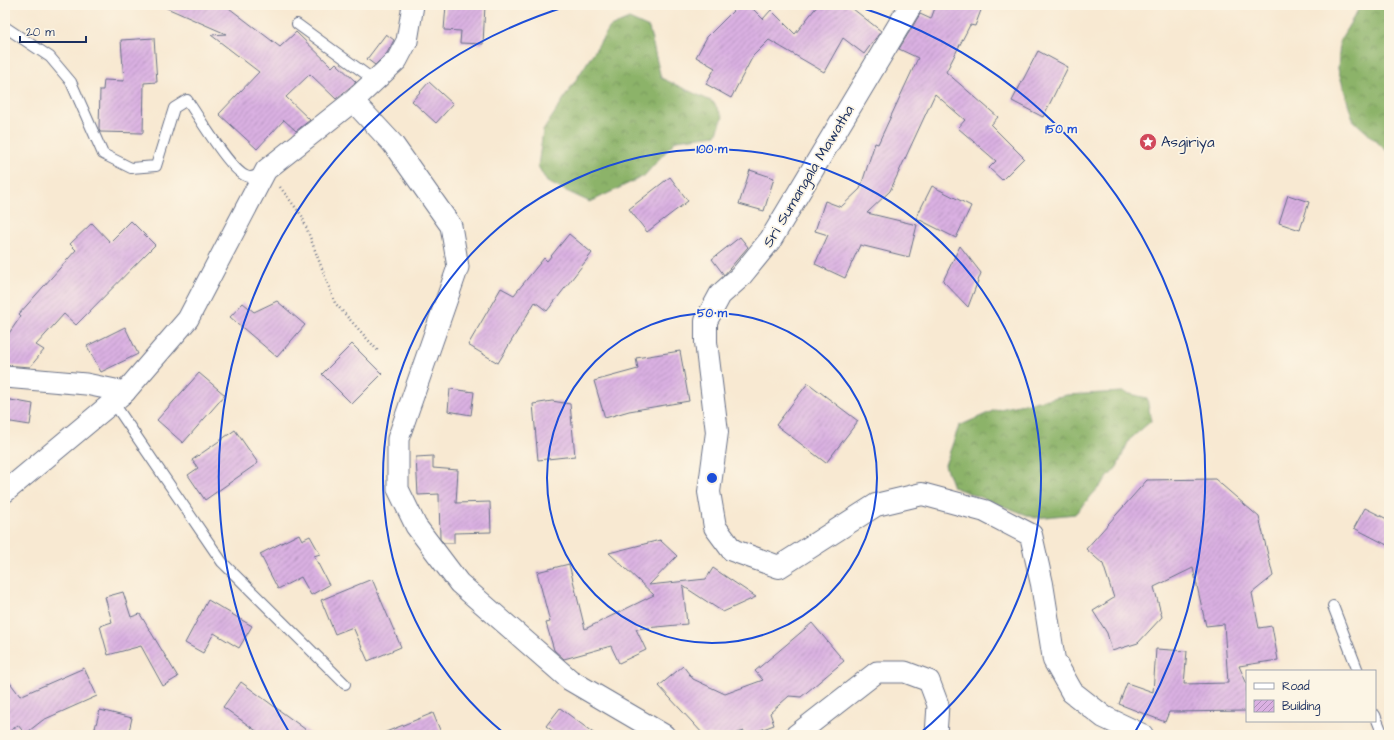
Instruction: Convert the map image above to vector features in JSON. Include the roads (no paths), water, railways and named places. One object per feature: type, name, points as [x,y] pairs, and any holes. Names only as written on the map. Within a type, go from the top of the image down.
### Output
[{"type":"street","points":[[5,492],[119,397],[188,319],[266,170],[353,101],[397,60],[407,41],[413,5]]},
{"type":"street","name":"Sri Sumangala Mawatha","points":[[911,5],[771,239],[740,278],[720,295],[706,321],[706,342],[717,432],[709,492],[715,527],[732,550],[779,567],[876,505],[922,494],[985,510],[1031,535],[1042,584],[1054,660],[1072,692],[1104,717],[1142,735]]},
{"type":"street","points":[[353,101],[392,144],[451,226],[458,267],[398,439],[398,489],[404,502],[416,526],[459,583],[570,680],[664,735]]},
{"type":"street","points":[[5,378],[86,384],[119,397]]},
{"type":"street","points":[[796,735],[877,672],[905,672],[929,681],[938,705],[936,735]]},
{"type":"lane","points":[[297,24],[374,80]]},
{"type":"lane","points":[[5,27],[50,57],[71,82],[103,154],[131,168],[156,166],[174,108],[187,100],[235,169],[247,177],[256,176],[266,170]]},
{"type":"lane","points":[[119,397],[222,562],[346,684]]},
{"type":"lane","points":[[1333,606],[1358,670]]},
{"type":"lane","points":[[1376,718],[1383,735]]},
{"type":"place","name":"Asgiriya","points":[[1148,142]]}]
